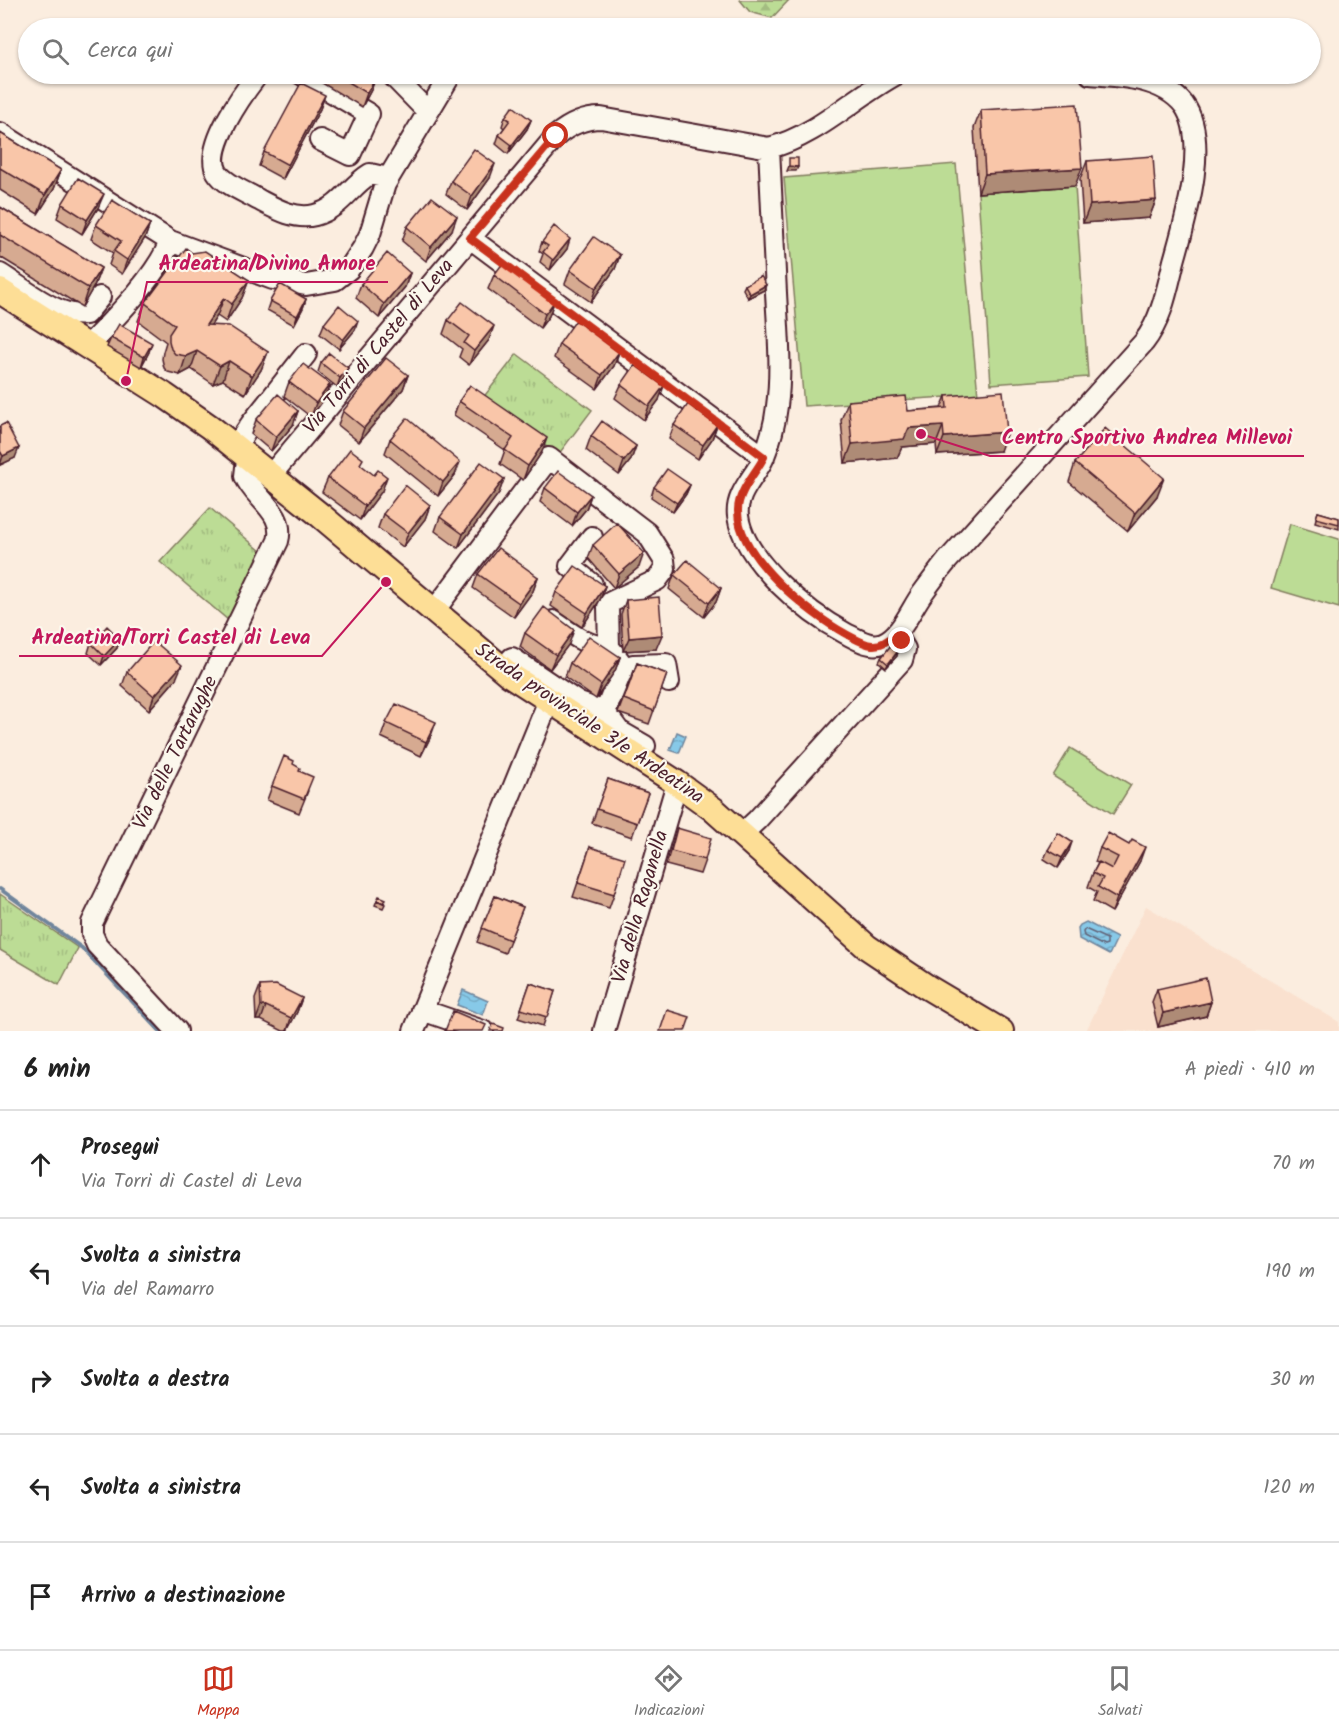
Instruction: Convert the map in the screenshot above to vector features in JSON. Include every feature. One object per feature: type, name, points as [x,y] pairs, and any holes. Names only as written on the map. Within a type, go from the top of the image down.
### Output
[{"type":"main road","name":"Strada provinciale 3/e Ardeatina","points":[[0,291],[164,395],[244,453],[510,675],[677,783],[713,809],[867,947],[927,987],[1001,1031]]},
{"type":"street","points":[[251,84],[233,109],[216,148],[214,167],[225,180],[278,210],[306,216],[323,212],[335,205],[370,174],[388,178]]},
{"type":"street","points":[[318,84],[369,114],[350,155],[320,140]]},
{"type":"street","points":[[401,84],[428,112]]},
{"type":"street","points":[[0,133],[170,241],[273,279],[300,285],[326,283],[343,275],[363,248],[372,227],[382,189],[445,84]]},
{"type":"street","points":[[882,84],[793,141],[768,148],[780,362],[777,405],[764,457],[743,492],[738,510],[741,528],[770,574],[794,597],[840,631],[873,645],[883,643],[896,634],[924,591],[953,554],[1144,342],[1152,330],[1160,313],[1191,194],[1195,141],[1190,116],[1175,96],[1153,84]]},
{"type":"street","name":"Via Torri di Castel di Leva","points":[[271,476],[556,136],[577,123],[601,118],[768,148]]},
{"type":"street","points":[[470,238],[764,457]]},
{"type":"street","points":[[87,347],[126,305],[159,262],[170,241]]},
{"type":"street","points":[[0,274],[60,312],[77,316],[86,314],[100,297]]},
{"type":"street","points":[[244,453],[251,424],[306,354]]},
{"type":"street","name":"Via delle Tartarughe","points":[[177,1031],[97,945],[92,934],[92,923],[278,541],[279,527],[276,518],[244,476],[246,467],[244,453]]},
{"type":"street","points":[[434,611],[499,531],[549,458],[647,533],[664,560],[664,571],[657,580],[613,601],[608,607],[609,647],[625,668]]},
{"type":"street","points":[[592,537],[570,566],[613,601]]},
{"type":"street","points":[[553,621],[587,642],[609,647]]},
{"type":"street","points":[[742,834],[902,660],[905,649],[896,634]]},
{"type":"street","points":[[512,658],[579,703],[605,712],[619,731],[645,746]]},
{"type":"street","points":[[605,712],[625,668],[633,665],[666,664],[669,682]]},
{"type":"street","points":[[414,1031],[549,700]]},
{"type":"street","name":"Via della Raganella","points":[[604,1031],[677,783]]},
{"type":"street","points":[[422,1010],[483,1031]]},
{"type":"shaded area","points":[[1146,906],[1339,1022],[1339,1031],[1086,1031]]},
{"type":"green space","points":[[740,0],[789,0],[772,18],[750,12]]},
{"type":"green space","points":[[956,164],[978,395],[804,406],[784,178]]},
{"type":"green space","points":[[1075,186],[1088,377],[991,384],[978,193]]},
{"type":"green space","points":[[517,354],[592,410],[558,455],[482,399]]},
{"type":"green space","points":[[210,508],[262,552],[228,620],[160,562]]},
{"type":"green space","points":[[1290,524],[1339,539],[1339,608],[1271,588]]},
{"type":"green space","points":[[1070,748],[1131,785],[1113,814],[1053,776]]},
{"type":"green space","points":[[0,894],[78,948],[59,985],[0,950]]},
{"type":"water","points":[[677,732],[686,736],[679,753],[670,750]]},
{"type":"water","points":[[1086,922],[1117,938],[1109,955],[1079,939],[1078,928]]},
{"type":"water","points":[[463,990],[488,1001],[483,1015],[457,1005]]},
{"type":"building","points":[[300,84],[325,95],[288,165],[264,152]]},
{"type":"building","points":[[352,84],[372,84],[367,93]]},
{"type":"building","points":[[1077,104],[1082,168],[985,174],[981,110]]},
{"type":"building","points":[[513,106],[531,120],[512,145],[499,135],[510,120],[505,117]]},
{"type":"building","points":[[0,133],[61,170],[45,195],[0,168]]},
{"type":"building","points":[[474,149],[495,164],[472,196],[451,181]]},
{"type":"building","points":[[1153,156],[1156,200],[1090,205],[1087,161]]},
{"type":"building","points":[[789,158],[798,158],[798,167],[789,166]]},
{"type":"building","points":[[78,178],[104,194],[87,220],[62,204]]},
{"type":"building","points":[[432,197],[457,216],[431,247],[407,227]]},
{"type":"building","points":[[112,200],[150,224],[127,260],[114,251],[121,241],[96,225]]},
{"type":"building","points":[[0,207],[101,268],[88,288],[0,235]]},
{"type":"building","points":[[554,226],[570,239],[553,260],[543,252],[548,246],[542,242]]},
{"type":"building","points":[[594,237],[620,255],[596,288],[570,270]]},
{"type":"building","points":[[186,248],[192,253],[205,251],[249,280],[232,304],[224,298],[206,325],[229,326],[268,352],[252,376],[229,361],[220,366],[197,351],[186,356],[175,354],[171,349],[169,334],[175,325],[145,303]]},
{"type":"building","points":[[387,253],[410,273],[384,304],[361,284]]},
{"type":"building","points":[[503,263],[554,302],[545,314],[494,275]]},
{"type":"building","points":[[761,276],[766,285],[750,294],[745,285]]},
{"type":"building","points":[[280,284],[306,299],[297,316],[270,301]]},
{"type":"building","points":[[462,302],[494,326],[474,351],[464,343],[469,336],[448,320]]},
{"type":"building","points":[[339,305],[358,321],[343,340],[324,324]]},
{"type":"building","points":[[576,320],[619,352],[602,375],[559,344]]},
{"type":"building","points":[[119,324],[152,343],[144,357],[111,338]]},
{"type":"building","points":[[329,353],[348,368],[340,378],[321,363]]},
{"type":"building","points":[[386,358],[408,375],[364,428],[343,411]]},
{"type":"building","points":[[303,364],[330,384],[316,403],[289,382]]},
{"type":"building","points":[[635,365],[664,386],[649,406],[621,385]]},
{"type":"building","points":[[470,385],[547,438],[528,466],[505,450],[513,438],[459,401]]},
{"type":"building","points":[[1003,391],[1007,432],[944,437],[943,426],[909,428],[904,439],[852,444],[848,401],[906,396],[908,411],[947,408],[946,396]]},
{"type":"building","points":[[278,394],[298,411],[276,437],[256,420]]},
{"type":"building","points":[[688,404],[717,425],[703,445],[674,425]]},
{"type":"building","points":[[407,418],[460,462],[443,482],[390,439]]},
{"type":"building","points":[[602,421],[636,446],[624,461],[591,436]]},
{"type":"building","points":[[6,423],[19,448],[3,456],[0,451],[0,426]]},
{"type":"building","points":[[1105,428],[1164,478],[1135,513],[1075,463]]},
{"type":"building","points":[[350,449],[363,459],[360,464],[374,475],[378,470],[387,477],[365,506],[328,478]]},
{"type":"building","points":[[481,462],[504,479],[463,534],[440,517]]},
{"type":"building","points":[[667,469],[690,485],[677,503],[654,487]]},
{"type":"building","points":[[558,471],[591,495],[577,512],[545,488]]},
{"type":"building","points":[[405,485],[430,505],[408,533],[383,514]]},
{"type":"building","points":[[1318,512],[1339,518],[1339,524],[1316,518]]},
{"type":"building","points":[[617,523],[644,553],[619,574],[593,545]]},
{"type":"building","points":[[498,548],[538,577],[519,603],[478,574]]},
{"type":"building","points":[[687,560],[721,588],[709,603],[674,575]]},
{"type":"building","points":[[575,566],[605,586],[587,613],[556,592]]},
{"type":"building","points":[[659,597],[662,635],[629,638],[626,600]]},
{"type":"building","points":[[544,607],[574,630],[556,655],[525,633]]},
{"type":"building","points":[[107,626],[120,639],[104,656],[91,643]]},
{"type":"building","points":[[589,636],[620,657],[601,685],[570,663]]},
{"type":"building","points":[[154,641],[182,665],[154,696],[127,672]]},
{"type":"building","points":[[891,645],[898,651],[888,664],[881,658]]},
{"type":"building","points":[[637,663],[667,674],[654,711],[624,699]]},
{"type":"building","points":[[396,704],[436,722],[426,742],[386,723]]},
{"type":"building","points":[[284,756],[294,761],[293,764],[300,768],[299,771],[313,777],[304,799],[272,786]]},
{"type":"building","points":[[608,779],[648,793],[637,823],[597,809]]},
{"type":"building","points":[[677,828],[711,838],[705,860],[671,851]]},
{"type":"building","points":[[1058,833],[1072,842],[1062,858],[1048,850]]},
{"type":"building","points":[[1108,833],[1129,845],[1132,840],[1145,847],[1117,898],[1098,887],[1103,878],[1093,873],[1099,862],[1112,869],[1118,857],[1100,848]]},
{"type":"building","points":[[590,847],[625,858],[614,894],[578,883]]},
{"type":"building","points":[[379,896],[386,899],[384,903],[377,900]]},
{"type":"building","points":[[495,896],[523,907],[510,940],[482,928]]},
{"type":"building","points":[[1206,978],[1211,1002],[1163,1013],[1157,989]]},
{"type":"building","points":[[530,983],[555,991],[547,1017],[521,1009]]},
{"type":"building","points":[[276,985],[302,998],[291,1018],[266,1006],[261,1006],[260,986]]},
{"type":"building","points":[[667,1010],[690,1017],[685,1031],[660,1031]]},
{"type":"building","points":[[453,1011],[486,1025],[483,1031],[445,1031]]},
{"type":"building","points":[[493,1024],[504,1028],[503,1031],[490,1031]]},
{"type":"waterway","points":[[0,889],[82,948],[160,1031]]},
{"type":"place","name":"Ardeatina/Divino Amore","points":[[126,381]]},
{"type":"place","name":"Centro Sportivo Andrea Millevoi","points":[[921,434]]},
{"type":"place","name":"Ardeatina/Torri Castel di Leva","points":[[386,582]]},
{"type":"route","points":[[556,136],[470,238],[764,457],[743,492],[738,504],[738,516],[741,528],[758,558],[786,590],[828,623],[862,642],[873,645],[883,643],[896,634],[902,641]]}]
